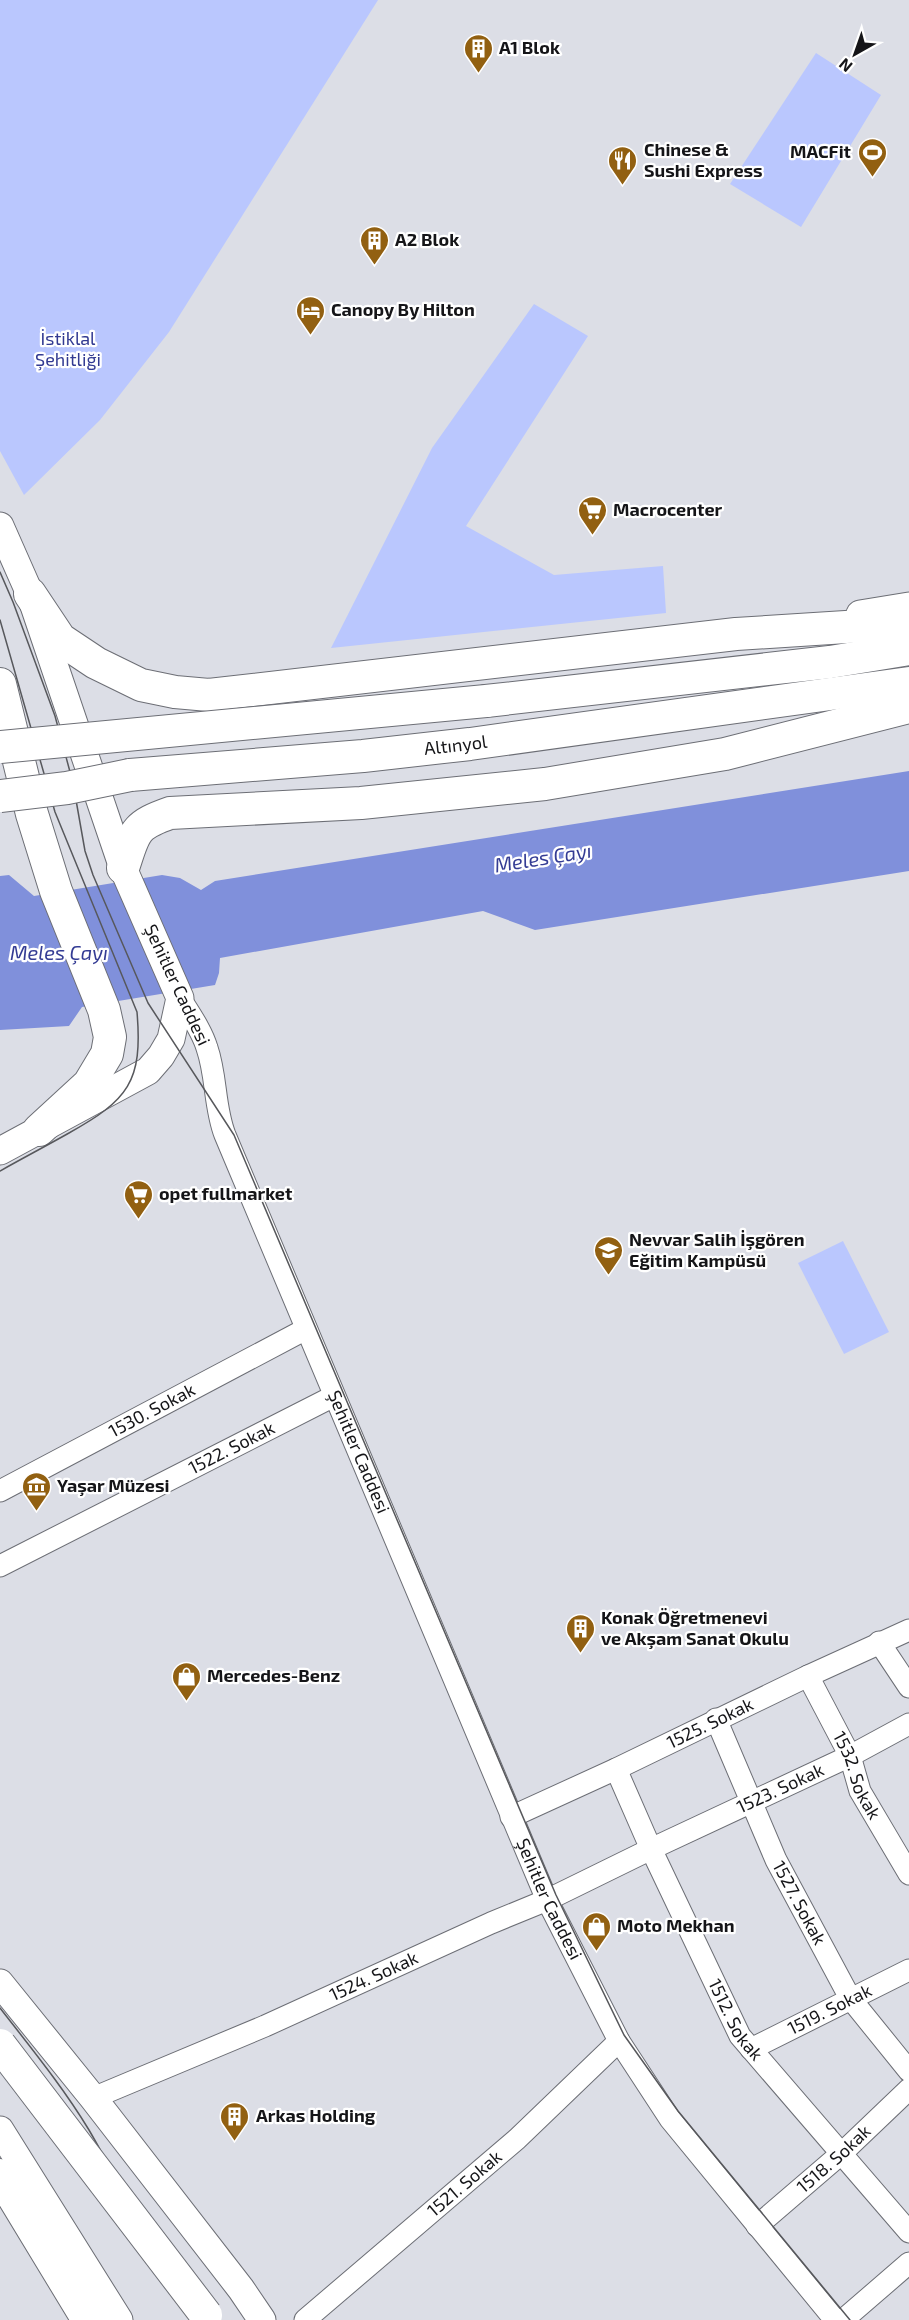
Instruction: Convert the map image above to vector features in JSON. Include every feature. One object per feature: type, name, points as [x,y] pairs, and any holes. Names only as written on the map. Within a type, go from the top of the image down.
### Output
[{"type":"highway","points":[[30,594],[60,639],[96,663],[141,685],[175,692],[209,695],[736,634],[909,623]]},
{"type":"highway","points":[[0,747],[486,701],[830,662],[909,649]]},
{"type":"highway","name":"Altınyol","points":[[0,774],[130,775],[352,757],[470,744],[909,683]]},
{"type":"highway","points":[[0,684],[32,813],[56,891],[104,1010],[110,1037],[107,1054],[89,1084],[39,1130]]},
{"type":"highway","points":[[123,868],[134,834],[148,821],[171,813],[361,803],[545,784],[726,754],[909,707]]},
{"type":"highway","points":[[0,796],[67,788],[130,775]]},
{"type":"highway","points":[[0,2045],[209,2320]]},
{"type":"highway","points":[[0,2175],[88,2320]]},
{"type":"main road","name":"Şehitler Caddesi","points":[[0,526],[30,594],[123,868],[180,998]]},
{"type":"main road","points":[[736,634],[909,606]]},
{"type":"main road","points":[[0,1151],[148,1071],[161,1056],[171,1039],[180,998]]},
{"type":"main road","points":[[0,1983],[242,2289],[262,2320]]},
{"type":"main road","points":[[0,2130],[119,2320]]},
{"type":"street","name":"Şehitler Caddesi","points":[[180,998],[207,1047],[214,1079],[216,1106],[222,1127],[547,1900],[619,2041],[670,2119],[835,2320]]},
{"type":"street","name":"1530. Sokak","points":[[0,1491],[306,1329]]},
{"type":"street","name":"1522. Sokak","points":[[0,1566],[334,1396]]},
{"type":"street","name":"1525. Sokak","points":[[511,1817],[879,1642],[909,1630]]},
{"type":"street","points":[[879,1642],[909,1687]]},
{"type":"street","name":"1532. Sokak","points":[[808,1676],[850,1756],[860,1791],[909,1874]]},
{"type":"street","name":"1527. Sokak","points":[[716,1719],[776,1860],[850,1998],[909,2071]]},
{"type":"street","name":"1523. Sokak","points":[[651,1849],[850,1756],[909,1724]]},
{"type":"street","name":"1512. Sokak","points":[[616,1769],[651,1849],[740,2036],[909,2232]]},
{"type":"street","name":"1524. Sokak","points":[[93,2098],[265,2026],[491,1923],[547,1900],[651,1849]]},
{"type":"street","name":"1519. Sokak","points":[[751,2049],[909,1970]]},
{"type":"street","name":"1521. Sokak","points":[[305,2320],[517,2139],[619,2041]]},
{"type":"street","name":"1518. Sokak","points":[[756,2226],[842,2152],[909,2089]]},
{"type":"street","points":[[843,2320],[909,2263]]},
{"type":"green space","name":"İstiklal Şehitliği","points":[[0,0],[378,0],[169,332],[100,420],[24,495],[0,451]]},
{"type":"green space","points":[[816,53],[881,95],[801,227],[730,184]]},
{"type":"green space","points":[[534,304],[588,336],[466,526],[554,575],[663,566],[666,613],[331,648],[432,448]]},
{"type":"green space","points":[[843,1241],[889,1332],[844,1354],[798,1263]]},
{"type":"water","name":"Meles Çayı","points":[[909,771],[909,871],[535,930],[483,911],[220,958],[215,985],[82,1007],[69,1026],[0,1030],[0,876],[9,875],[34,896],[162,875],[180,878],[201,890],[215,881]]},
{"type":"tram line","points":[[0,572],[55,716],[73,783],[85,851],[93,875],[148,1003],[234,1135],[556,1895],[624,2035],[678,2111],[850,2320]]},
{"type":"tram line","points":[[0,620],[55,812],[137,1012],[138,1036],[134,1072],[118,1099],[89,1121],[0,1171]]},
{"type":"tram line","points":[[0,2008],[58,2083],[89,2130],[192,2320]]},
{"type":"place","name":"A1 Blok","points":[[478,74]]},
{"type":"place","name":"MACFit","points":[[872,178]]},
{"type":"place","name":"Chinese & Sushi Express","points":[[623,186]]},
{"type":"place","name":"A2 Blok","points":[[374,266]]},
{"type":"place","name":"Canopy By Hilton","points":[[310,336]]},
{"type":"place","name":"Macrocenter","points":[[592,536]]},
{"type":"place","name":"opet fullmarket","points":[[138,1220]]},
{"type":"place","name":"Nevvar Salih İşgören Eğitim Kampüsü","points":[[608,1276]]},
{"type":"place","name":"Yaşar Müzesi","points":[[36,1512]]},
{"type":"place","name":"Konak Öğretmenevi ve Akşam Sanat Okulu","points":[[580,1654]]},
{"type":"place","name":"Mercedes-Benz","points":[[186,1702]]},
{"type":"place","name":"Moto Mekhan","points":[[596,1952]]},
{"type":"place","name":"Arkas Holding","points":[[235,2142]]}]
